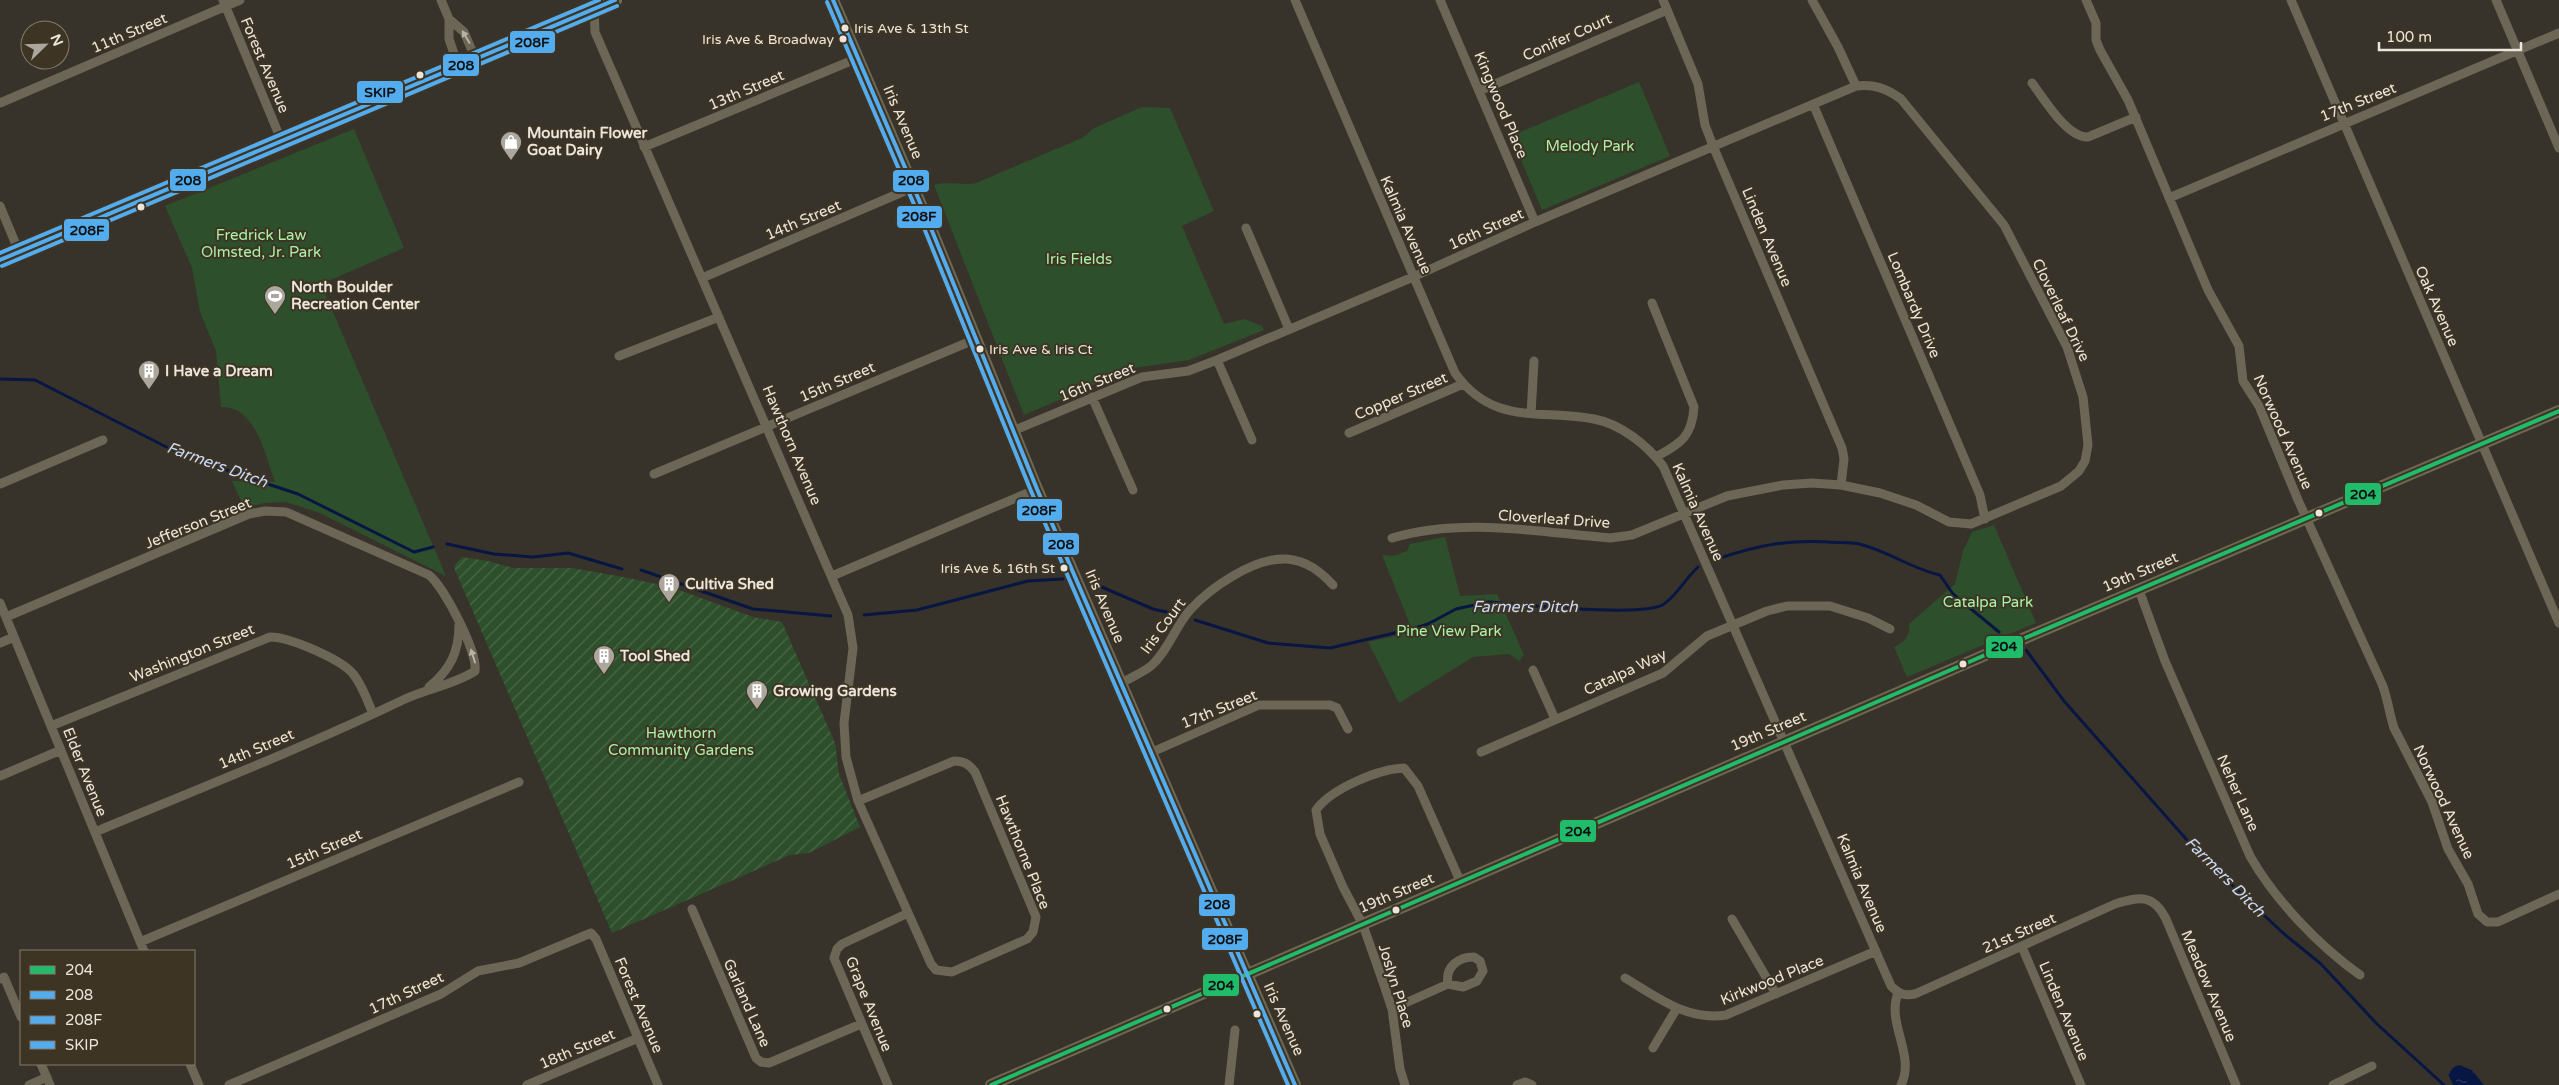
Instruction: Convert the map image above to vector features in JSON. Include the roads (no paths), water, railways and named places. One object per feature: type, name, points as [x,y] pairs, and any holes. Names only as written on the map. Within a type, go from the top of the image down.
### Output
[{"type":"main road","points":[[0,260],[459,68],[593,4],[615,0]]},
{"type":"street","name":"11th Street","points":[[0,103],[224,3],[240,0]]},
{"type":"street","points":[[441,0],[449,19],[449,39],[459,68]]},
{"type":"street","name":"Iris Avenue","points":[[833,0],[914,188],[1037,489],[1294,1085]]},
{"type":"street","name":"Kalmia Avenue","points":[[1295,0],[1413,277],[1455,373],[1463,384],[1476,397],[1506,411],[1595,420],[1611,424],[1626,432],[1656,457],[1663,466],[1891,986],[1898,993]]},
{"type":"street","name":"Kingwood Place","points":[[1440,0],[1535,222]]},
{"type":"street","name":"Linden Avenue","points":[[1663,0],[1698,84],[1705,125],[1713,146],[1842,448],[1844,459],[1841,485]]},
{"type":"street","points":[[1812,0],[1838,47],[1856,86]]},
{"type":"street","name":"Norwood Avenue","points":[[2086,0],[2096,23],[2096,40],[2100,50],[2136,117],[2208,290],[2238,346],[2243,381],[2259,406],[2306,518],[2382,684],[2389,701],[2390,715],[2394,728],[2432,802],[2448,849],[2468,884],[2478,914],[2483,920],[2492,923],[2559,894]]},
{"type":"street","name":"Oak Avenue","points":[[2291,0],[2559,623]]},
{"type":"street","points":[[2496,0],[2559,148]]},
{"type":"street","name":"Forest Avenue","points":[[224,3],[282,142]]},
{"type":"street","name":"Hawthorn Avenue","points":[[593,4],[595,32],[848,615],[852,632],[851,675],[844,723],[846,757],[858,801],[906,914]]},
{"type":"street","name":"Conifer Court","points":[[1479,91],[1667,10]]},
{"type":"street","points":[[449,19],[464,32],[476,60]]},
{"type":"street","name":"17th Street","points":[[2169,198],[2344,122],[2559,33]]},
{"type":"street","name":"13th Street","points":[[644,147],[858,58]]},
{"type":"street","points":[[2032,83],[2070,131],[2081,137],[2088,137],[2136,117]]},
{"type":"street","name":"16th Street","points":[[1013,431],[1142,377],[1188,371],[1217,360],[1413,277],[1535,222],[1856,86]]},
{"type":"street","name":"Cloverleaf Drive","points":[[1392,538],[1435,528],[1464,526],[1610,538],[1632,535],[1727,496],[1783,484],[1841,485],[1880,493],[1916,506],[1949,522],[1970,524],[2061,486],[2079,471],[2085,461],[2088,445],[2079,381],[2068,347],[2004,225],[1901,99],[1880,87],[1856,86]]},
{"type":"street","name":"Lombardy Drive","points":[[1813,104],[1980,495],[1985,519]]},
{"type":"street","name":"14th Street","points":[[702,278],[914,188]]},
{"type":"street","points":[[0,206],[19,252]]},
{"type":"street","points":[[1246,228],[1289,329]]},
{"type":"street","points":[[1652,303],[1694,407],[1693,422],[1689,433],[1679,444],[1656,457]]},
{"type":"street","points":[[620,356],[719,317]]},
{"type":"street","name":"15th Street","points":[[654,474],[976,339]]},
{"type":"street","points":[[1217,360],[1252,440]]},
{"type":"street","points":[[1530,414],[1534,361]]},
{"type":"street","name":"Copper Street","points":[[1349,433],[1463,384]]},
{"type":"street","points":[[1092,397],[1132,490]]},
{"type":"street","name":"19th Street","points":[[991,1085],[1784,742],[2559,411]]},
{"type":"street","points":[[0,484],[103,440]]},
{"type":"street","points":[[832,576],[1037,489]]},
{"type":"street","name":"Jefferson Street","points":[[6,617],[249,514],[265,511],[291,513],[423,572],[444,591],[459,625]]},
{"type":"street","name":"Iris Court","points":[[1121,683],[1150,667],[1161,655],[1190,610],[1209,591],[1234,575],[1263,564],[1286,559],[1315,568],[1333,585]]},
{"type":"street","name":"Neher Lane","points":[[2139,590],[2165,661],[2250,856],[2261,875],[2336,958],[2360,975]]},
{"type":"street","name":"Elder Avenue","points":[[0,604],[144,950]]},
{"type":"street","name":"Catalpa Way","points":[[1481,752],[1664,673],[1675,665],[1695,644],[1766,611],[1808,605],[1851,611],[1890,629]]},
{"type":"street","name":"14th Street","points":[[427,689],[449,666],[457,647],[459,625]]},
{"type":"street","name":"14th Street","points":[[95,832],[373,714],[427,689],[467,676],[474,671],[474,656],[459,625]]},
{"type":"street","points":[[0,643],[14,637]]},
{"type":"street","name":"Washington Street","points":[[51,726],[270,637],[295,640],[346,667],[354,675],[373,714]]},
{"type":"street","points":[[1533,670],[1555,719]]},
{"type":"street","name":"17th Street","points":[[1150,753],[1267,704],[1330,704],[1336,708],[1348,729]]},
{"type":"street","points":[[0,776],[62,750]]},
{"type":"street","name":"Hawthorne Place","points":[[858,801],[954,761],[961,761],[970,765],[975,772],[1036,917],[1036,926],[1027,939],[952,972],[944,972],[931,964],[906,914]]},
{"type":"street","name":"Joslyn Place","points":[[1405,1085],[1400,1069],[1392,1009],[1363,925],[1343,887],[1320,834],[1316,810],[1324,799],[1336,791],[1384,770],[1404,768],[1418,786],[1461,883]]},
{"type":"street","name":"15th Street","points":[[140,942],[519,782]]},
{"type":"street","name":"21st Street","points":[[1898,993],[1905,996],[1915,994],[2115,904],[2136,898],[2151,901]]},
{"type":"street","name":"Meadow Avenue","points":[[2151,901],[2161,908],[2236,1085]]},
{"type":"street","name":"Garland Lane","points":[[692,909],[756,1058],[761,1062],[769,1063],[861,1024]]},
{"type":"street","name":"Grape Avenue","points":[[888,1085],[835,963],[837,949],[842,944],[906,914]]},
{"type":"street","points":[[1732,918],[1776,994]]},
{"type":"street","name":"17th Street","points":[[229,1085],[441,994],[478,970],[519,963],[586,934],[594,936]]},
{"type":"street","name":"Forest Avenue","points":[[594,936],[658,1085]]},
{"type":"street","name":"Linden Avenue","points":[[2022,947],[2081,1085]]},
{"type":"street","name":"Kirkwood Place","points":[[1625,978],[1676,1008],[1693,1015],[1719,1016],[1876,951]]},
{"type":"street","points":[[2,978],[20,1015]]},
{"type":"street","points":[[1392,1009],[1448,984]]},
{"type":"street","points":[[1898,993],[1894,1012],[1907,1066],[1906,1076],[1901,1085]]},
{"type":"street","points":[[1653,1048],[1676,1008]]},
{"type":"street","points":[[1229,1085],[1235,1030]]},
{"type":"street","name":"18th Street","points":[[527,1085],[638,1038]]},
{"type":"street","points":[[29,1085],[48,1081],[41,1065]]},
{"type":"street","points":[[190,1065],[199,1085]]},
{"type":"street","points":[[2333,1085],[2372,1066]]},
{"type":"street","points":[[1517,1085],[1525,1082],[1532,1085]]},
{"type":"water","points":[[2459,1065],[2472,1070],[2484,1085],[2453,1085],[2448,1074],[2454,1067]]},
{"type":"waterway","name":"Farmers Ditch","points":[[0,379],[35,380],[184,456],[298,494],[414,552],[433,547]]},
{"type":"waterway","name":"Farmers Ditch","points":[[1717,559],[1772,544],[1813,542],[1859,544],[1920,569],[1940,575],[1953,594],[1999,632]]},
{"type":"waterway","name":"Farmers Ditch","points":[[447,544],[494,554],[533,557],[568,553],[622,569]]},
{"type":"waterway","name":"Farmers Ditch","points":[[1195,620],[1268,643],[1330,648],[1412,629],[1428,624],[1456,609],[1489,602],[1608,610],[1652,608],[1669,600],[1698,567]]},
{"type":"waterway","name":"Farmers Ditch","points":[[641,570],[753,609],[831,616]]},
{"type":"waterway","name":"Farmers Ditch","points":[[864,615],[917,610],[1028,581],[1063,579]]},
{"type":"waterway","name":"Farmers Ditch","points":[[1097,585],[1153,609],[1175,614]]},
{"type":"waterway","name":"Farmers Ditch","points":[[2026,650],[2064,701],[2202,857],[2283,933],[2321,964],[2377,1024],[2444,1085]]},
{"type":"place","name":"Iris Ave & 13th St","points":[[845,28]]},
{"type":"place","name":"Iris Ave & Broadway","points":[[843,39]]},
{"type":"place","name":"Mountain Flower Goat Dairy","points":[[511,161]]},
{"type":"place","name":"North Boulder Recreation Center","points":[[275,315]]},
{"type":"place","name":"Iris Ave & Iris Ct","points":[[980,349]]},
{"type":"place","name":"I Have a Dream","points":[[149,390]]},
{"type":"place","name":"Iris Ave & 16th St","points":[[1064,568]]},
{"type":"place","name":"Cultiva Shed","points":[[669,603]]},
{"type":"place","name":"Tool Shed","points":[[604,675]]},
{"type":"place","name":"Growing Gardens","points":[[757,710]]},
{"type":"park label","name":"Melody Park","points":[[1590,146]]},
{"type":"park label","name":"Fredrick Law Olmsted, Jr. Park","points":[[261,244]]},
{"type":"park label","name":"Iris Fields","points":[[1079,259]]},
{"type":"park label","name":"Catalpa Park","points":[[1988,602]]},
{"type":"park label","name":"Pine View Park","points":[[1449,631]]},
{"type":"park label","name":"Hawthorn Community Gardens","points":[[681,742]]}]
